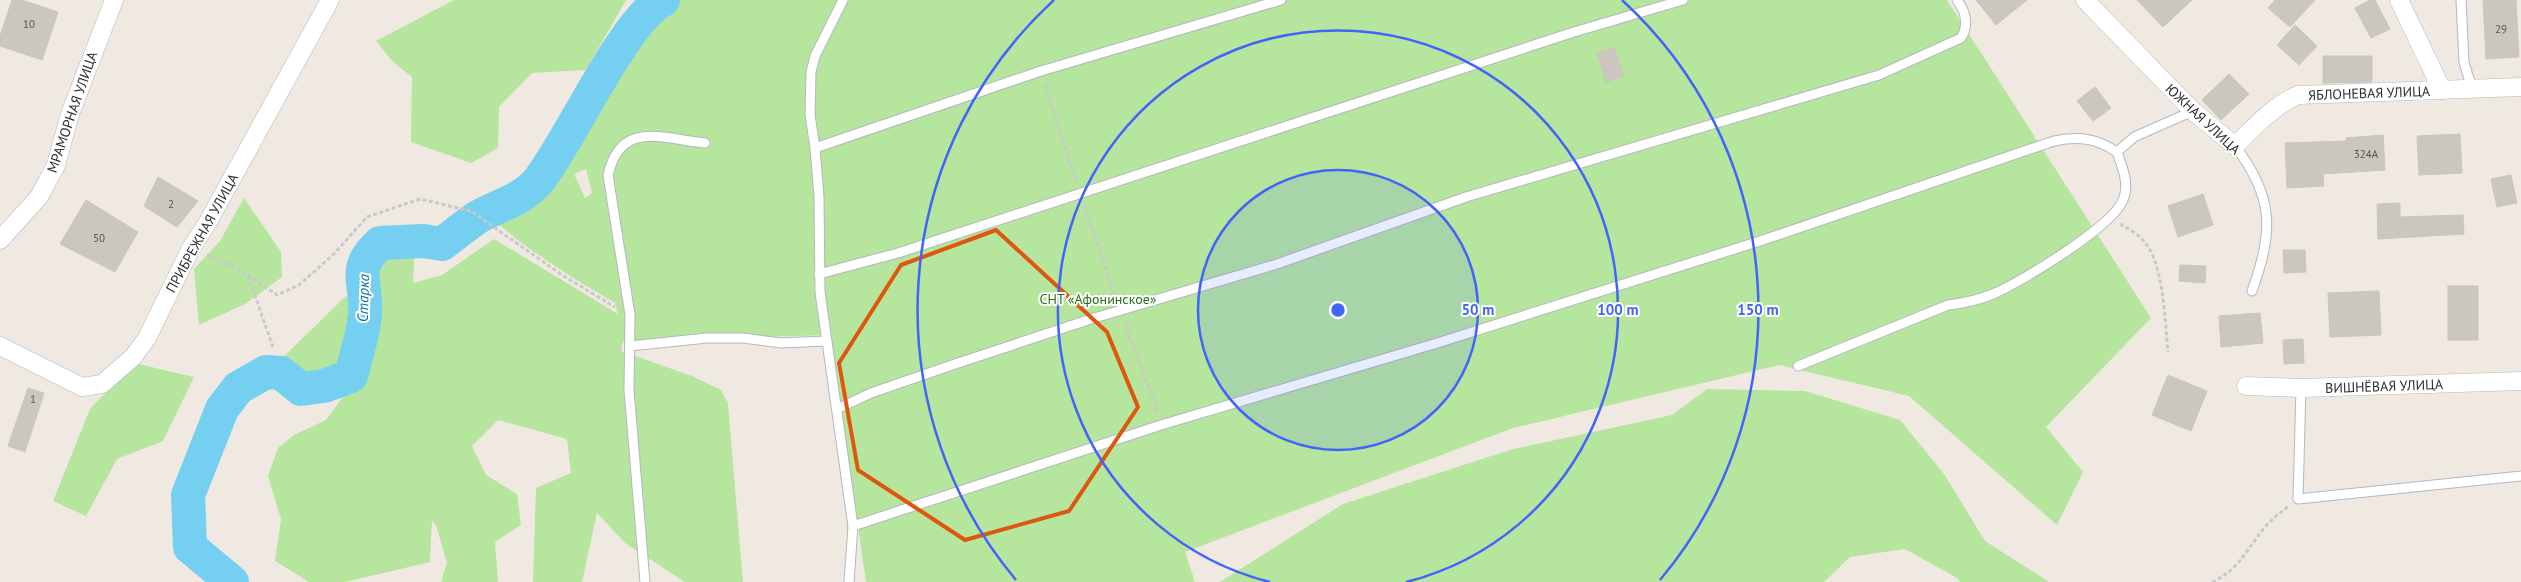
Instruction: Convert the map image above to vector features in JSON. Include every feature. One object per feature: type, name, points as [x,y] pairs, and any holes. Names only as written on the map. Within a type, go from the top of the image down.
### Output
[{"type":"street","name":"МРАМОРНАЯ УЛИЦА","points":[[0,240],[39,197],[56,165],[70,114],[114,0]]},
{"type":"street","name":"ПРИБРЕЖНАЯ УЛИЦА","points":[[0,346],[82,387],[102,384],[133,357],[147,338],[191,248],[208,222],[330,0]]},
{"type":"street","name":"ЮЖНАЯ УЛИЦА","points":[[2085,0],[2193,111],[2235,146]]},
{"type":"street","points":[[2400,0],[2442,90]]},
{"type":"street","name":"ЯБЛОНЕВАЯ УЛИЦА","points":[[2235,146],[2275,109],[2298,95],[2521,87]]},
{"type":"street","name":"ВИШНЁВАЯ УЛИЦА","points":[[2246,386],[2301,388],[2521,381]]},
{"type":"lane","points":[[843,0],[815,56],[811,72],[810,115],[816,148],[819,274],[826,341],[853,526],[849,582]]},
{"type":"lane","points":[[816,148],[1041,71],[1281,0]]},
{"type":"lane","points":[[819,274],[898,253],[1565,35],[1684,0]]},
{"type":"lane","points":[[837,409],[872,393],[1120,310],[1277,264],[1466,197],[1879,76],[1961,38],[1966,25],[1964,9],[1957,0]]},
{"type":"lane","points":[[2462,0],[2464,62],[2472,89]]},
{"type":"lane","points":[[2117,152],[2134,138],[2193,111]]},
{"type":"lane","points":[[646,582],[629,390],[630,315],[609,186],[611,163],[616,153],[629,140],[642,136],[658,136],[705,143]]},
{"type":"lane","points":[[853,526],[1162,425],[1434,344],[1650,276],[2054,141],[2086,138],[2102,142],[2117,152],[2125,177],[2126,189],[2121,205],[2110,217],[2061,254],[1994,294],[1967,303],[1948,305],[1798,366]]},
{"type":"lane","name":"ЮЖНАЯ УЛИЦА","points":[[2235,146],[2252,169],[2262,192],[2267,215],[2264,258],[2252,291]]},
{"type":"lane","points":[[630,346],[707,338],[743,338],[781,342],[826,341]]},
{"type":"lane","points":[[2301,388],[2298,499],[2521,476]]},
{"type":"path","points":[[1041,71],[1080,194],[1139,366],[1146,375],[1162,425]]},
{"type":"path","points":[[191,248],[237,268],[277,296],[299,286],[333,255],[367,217],[420,199],[471,211],[562,275],[630,315]]},
{"type":"path","points":[[2110,217],[2143,239],[2152,256],[2164,300],[2168,352]]},
{"type":"path","points":[[248,276],[273,347]]},
{"type":"path","points":[[2212,582],[2231,572],[2275,516],[2298,499]]},
{"type":"highlighted area","points":[[996,230],[1107,332],[1138,407],[1069,511],[965,540],[858,470],[839,363],[901,265]]},
{"type":"green space","points":[[454,0],[626,0],[586,70],[532,73],[499,107],[498,148],[471,163],[411,142],[412,77],[393,62],[376,41]]},
{"type":"green space","name":"СНТ «Афонинское»","points":[[663,0],[1947,0],[2151,318],[2046,427],[2083,472],[2057,525],[1909,396],[1779,365],[1513,428],[1185,552],[1195,582],[866,582],[831,335],[623,341],[621,351],[692,376],[721,390],[728,403],[743,582],[685,582],[625,543],[597,513],[582,582],[533,582],[536,488],[571,473],[567,439],[498,420],[472,446],[486,475],[517,494],[521,525],[495,542],[498,582],[441,582],[447,563],[436,525],[432,521],[430,562],[345,582],[309,582],[275,561],[281,519],[268,476],[278,448],[294,435],[326,420],[355,380],[373,307],[366,275],[369,259],[381,247],[415,247],[413,283],[442,275],[494,239],[618,314],[615,303],[535,252],[490,217],[517,205],[542,188],[574,135],[577,134],[574,124],[602,75],[627,37],[652,8]],"holes":[[[586,169],[592,193],[585,198],[574,174]]]},
{"type":"green space","points":[[244,198],[281,252],[282,277],[245,304],[199,325],[194,269],[220,241]]},
{"type":"green space","points":[[357,292],[363,315],[350,375],[320,384],[301,386],[276,364],[345,297]]},
{"type":"green space","points":[[134,363],[194,377],[163,441],[117,459],[86,516],[53,501],[90,409]]},
{"type":"green space","points":[[1707,389],[1805,391],[1900,420],[1944,474],[1985,541],[2049,582],[1960,582],[1957,578],[1905,549],[1850,557],[1824,582],[1220,582],[1343,504],[1513,449],[1672,415]]},
{"type":"building","points":[[12,0],[22,0],[58,12],[42,60],[0,46],[0,36]]},
{"type":"building","points":[[1976,0],[2027,0],[1996,25]]},
{"type":"building","points":[[2137,0],[2192,0],[2163,27]]},
{"type":"building","points":[[2275,0],[2315,0],[2290,27],[2268,8]]},
{"type":"building","points":[[2370,0],[2375,0],[2390,29],[2371,38],[2355,8]]},
{"type":"building","points":[[2483,0],[2516,0],[2519,57],[2486,59]]},
{"type":"building","points":[[2295,25],[2317,46],[2299,65],[2277,45]]},
{"type":"building","points":[[1614,47],[1624,76],[1606,82],[1597,53]]},
{"type":"building","points":[[2323,56],[2372,56],[2372,82],[2323,83]]},
{"type":"building","points":[[2229,74],[2249,94],[2221,120],[2202,100]]},
{"type":"building","points":[[2095,87],[2111,108],[2093,121],[2077,101]]},
{"type":"building","points":[[2460,134],[2462,173],[2419,175],[2417,136]]},
{"type":"building","points":[[2383,135],[2385,170],[2323,174],[2324,186],[2287,188],[2285,143],[2346,141],[2346,138]]},
{"type":"building","points":[[2511,175],[2517,203],[2497,207],[2491,179]]},
{"type":"building","points":[[158,177],[198,201],[177,227],[144,206]]},
{"type":"building","points":[[2203,194],[2213,225],[2178,237],[2168,206]]},
{"type":"building","points":[[86,200],[138,232],[115,272],[60,244]]},
{"type":"building","points":[[2400,203],[2400,217],[2463,215],[2464,234],[2378,239],[2377,204]]},
{"type":"building","points":[[2283,250],[2305,250],[2306,272],[2284,273]]},
{"type":"building","points":[[2180,265],[2206,266],[2205,283],[2179,281]]},
{"type":"building","points":[[2448,286],[2478,286],[2478,340],[2448,340]]},
{"type":"building","points":[[2379,291],[2381,335],[2330,337],[2328,293]]},
{"type":"building","points":[[2260,313],[2263,343],[2221,347],[2219,316]]},
{"type":"building","points":[[2303,339],[2304,363],[2284,364],[2283,340]]},
{"type":"building","points":[[2168,375],[2207,391],[2191,431],[2152,415]]},
{"type":"building","points":[[28,388],[44,393],[25,452],[8,446]]},
{"type":"waterway","name":"Старка","points":[[232,582],[190,547],[188,495],[222,409],[238,388],[266,372],[281,373],[301,389],[324,386],[351,376],[365,315],[363,269],[365,261],[371,253],[380,243],[423,241],[442,244],[478,217],[526,193],[533,187],[551,162],[615,54],[648,11],[663,0]]}]
